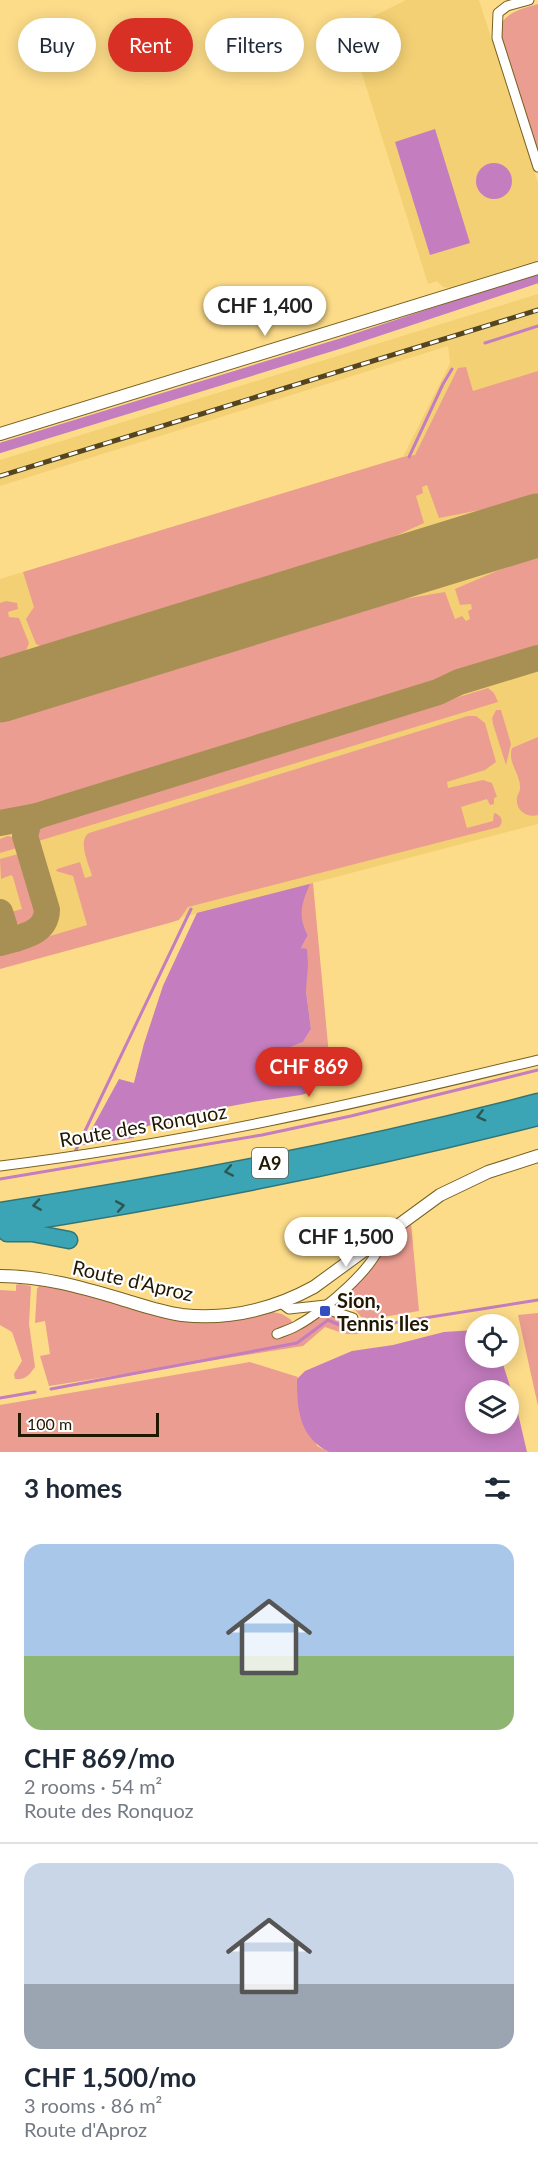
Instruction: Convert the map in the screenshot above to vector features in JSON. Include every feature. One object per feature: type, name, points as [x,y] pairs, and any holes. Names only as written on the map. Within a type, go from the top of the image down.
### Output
[{"type":"highway","name":"A9","points":[[0,1211],[165,1184],[272,1163],[538,1102]]},
{"type":"highway","name":"A9","points":[[0,1226],[233,1186],[538,1118]]},
{"type":"highway","points":[[298,1185],[414,1147]]},
{"type":"highway","points":[[0,1233],[32,1233],[69,1240]]},
{"type":"street","points":[[529,0],[507,6],[498,13],[497,38],[538,167]]},
{"type":"street","points":[[0,434],[538,268]]},
{"type":"street","name":"Route des Ronquoz","points":[[0,1166],[84,1155],[326,1109],[538,1060]]},
{"type":"street","name":"Route d'Aproz","points":[[0,1276],[51,1280],[155,1309],[182,1314],[232,1314],[253,1311],[281,1303],[314,1287],[423,1206],[456,1187],[488,1172],[538,1156]]},
{"type":"street","points":[[277,1334],[298,1325],[328,1305],[372,1259],[379,1250],[381,1238]]},
{"type":"street","points":[[281,1303],[289,1309],[328,1305]]},
{"type":"street","points":[[328,1305],[335,1312],[352,1318]]},
{"type":"shaded area","points":[[406,0],[479,0],[538,183],[538,260],[450,288],[443,287],[437,281],[428,284],[361,72],[401,72],[401,18],[370,18]]},
{"type":"shaded area","points":[[538,4],[538,154],[499,31],[509,15]]},
{"type":"shaded area","points":[[435,129],[470,243],[430,255],[395,142]]},
{"type":"shaded area","points":[[494,163],[507,168],[512,181],[507,194],[494,199],[481,194],[476,181],[481,168]]},
{"type":"shaded area","points":[[538,294],[538,824],[0,965],[0,579],[403,457],[450,363],[448,346],[0,486],[0,460]]},
{"type":"shaded area","points":[[466,367],[473,391],[538,371],[538,496],[506,505],[439,518],[427,485],[422,487],[423,493],[416,496],[424,523],[369,548],[55,644],[42,647],[36,644],[26,619],[34,607],[23,572],[415,455],[458,368]]},
{"type":"shaded area","points":[[538,555],[538,650],[10,813],[0,814],[0,721],[386,602],[445,592],[455,619],[462,616],[466,621],[470,619],[468,611],[472,609],[471,604],[460,605],[455,589]]},
{"type":"shaded area","points":[[6,601],[17,603],[18,609],[8,612],[9,617],[19,618],[29,643],[25,653],[0,661],[0,603]]},
{"type":"shaded area","points":[[488,688],[494,693],[498,702],[35,842],[34,834],[37,827]]},
{"type":"shaded area","points":[[496,710],[501,710],[511,744],[506,765],[493,724],[492,718]]},
{"type":"shaded area","points":[[468,716],[476,716],[485,723],[496,762],[485,770],[447,782],[448,788],[483,780],[492,783],[497,797],[494,798],[494,804],[490,805],[487,799],[461,807],[467,828],[493,821],[494,813],[501,819],[499,827],[188,907],[179,920],[0,969],[0,951],[87,925],[73,876],[56,871],[80,862],[85,878],[92,876],[84,847],[84,841],[89,833]]},
{"type":"shaded area","points":[[538,737],[538,815],[530,815],[520,810],[518,806],[517,797],[520,784],[511,753],[512,748]]},
{"type":"shaded area","points":[[8,836],[15,838],[20,847],[0,853],[0,839]]},
{"type":"shaded area","points":[[22,853],[40,912],[36,923],[25,927],[15,922],[11,912],[22,909],[13,877],[11,875],[1,879],[0,859]]},
{"type":"shaded area","points":[[313,883],[330,1066],[310,1074],[306,1071],[275,1078],[269,1065],[273,1054],[303,1042],[311,1029],[306,991],[307,950],[301,948],[308,935],[303,926],[182,1110],[183,1118],[159,1126],[151,1125],[134,1130],[134,1083],[144,1044],[163,986],[197,913]]},
{"type":"shaded area","points":[[310,884],[302,909],[303,922],[308,935],[301,948],[307,949],[306,991],[311,1029],[303,1042],[273,1054],[270,1065],[275,1078],[306,1071],[310,1074],[314,1086],[311,1092],[183,1115],[183,1118],[159,1126],[151,1125],[134,1130],[134,1138],[83,1145],[119,1079],[134,1083],[163,986],[197,913]]},
{"type":"shaded area","points":[[411,1222],[419,1311],[371,1319],[361,1317],[353,1307],[340,1306],[340,1301],[347,1292],[397,1233]]},
{"type":"shaded area","points":[[40,1284],[78,1292],[132,1309],[195,1321],[226,1321],[273,1312],[290,1319],[298,1329],[326,1313],[353,1326],[364,1325],[372,1329],[348,1334],[325,1327],[303,1346],[49,1386],[40,1356],[50,1354],[45,1321],[35,1323],[37,1289]]},
{"type":"shaded area","points":[[16,1285],[31,1286],[29,1324],[35,1367],[22,1379],[15,1379],[14,1374],[22,1361],[12,1332],[0,1325],[0,1290],[16,1291]]},
{"type":"shaded area","points":[[538,1313],[538,1406],[519,1320],[519,1315]]},
{"type":"shaded area","points":[[465,1331],[465,1368],[504,1368],[508,1380],[465,1380],[465,1434],[519,1434],[519,1418],[527,1452],[329,1452],[319,1446],[311,1438],[302,1421],[297,1379],[305,1371],[352,1351],[393,1345],[444,1332]]},
{"type":"shaded area","points":[[250,1362],[298,1377],[317,1446],[329,1452],[0,1452],[0,1405]]},
{"type":"waterway","points":[[0,448],[342,343],[538,278]]},
{"type":"waterway","points":[[485,343],[538,326]]},
{"type":"waterway","points":[[409,457],[452,369]]},
{"type":"waterway","points":[[75,1152],[191,909]]},
{"type":"waterway","points":[[0,1179],[262,1135],[351,1116],[538,1070]]},
{"type":"waterway","points":[[380,1325],[538,1300]]},
{"type":"waterway","points":[[51,1389],[297,1343],[328,1320],[351,1330],[366,1328]]},
{"type":"waterway","points":[[0,1398],[35,1392]]},
{"type":"taxiway","points":[[0,823],[37,816],[438,692],[459,682],[538,658]]},
{"type":"taxiway","points":[[0,943],[31,934],[42,925],[46,918],[47,910],[25,836],[29,821],[37,816]]},
{"type":"taxiway","points":[[0,912],[7,934],[15,939]]},
{"type":"runway","points":[[0,691],[538,525]]},
{"type":"railway","points":[[0,476],[538,310]]},
{"type":"place","name":"Sion, Tennis Iles","points":[[325,1311]]}]
